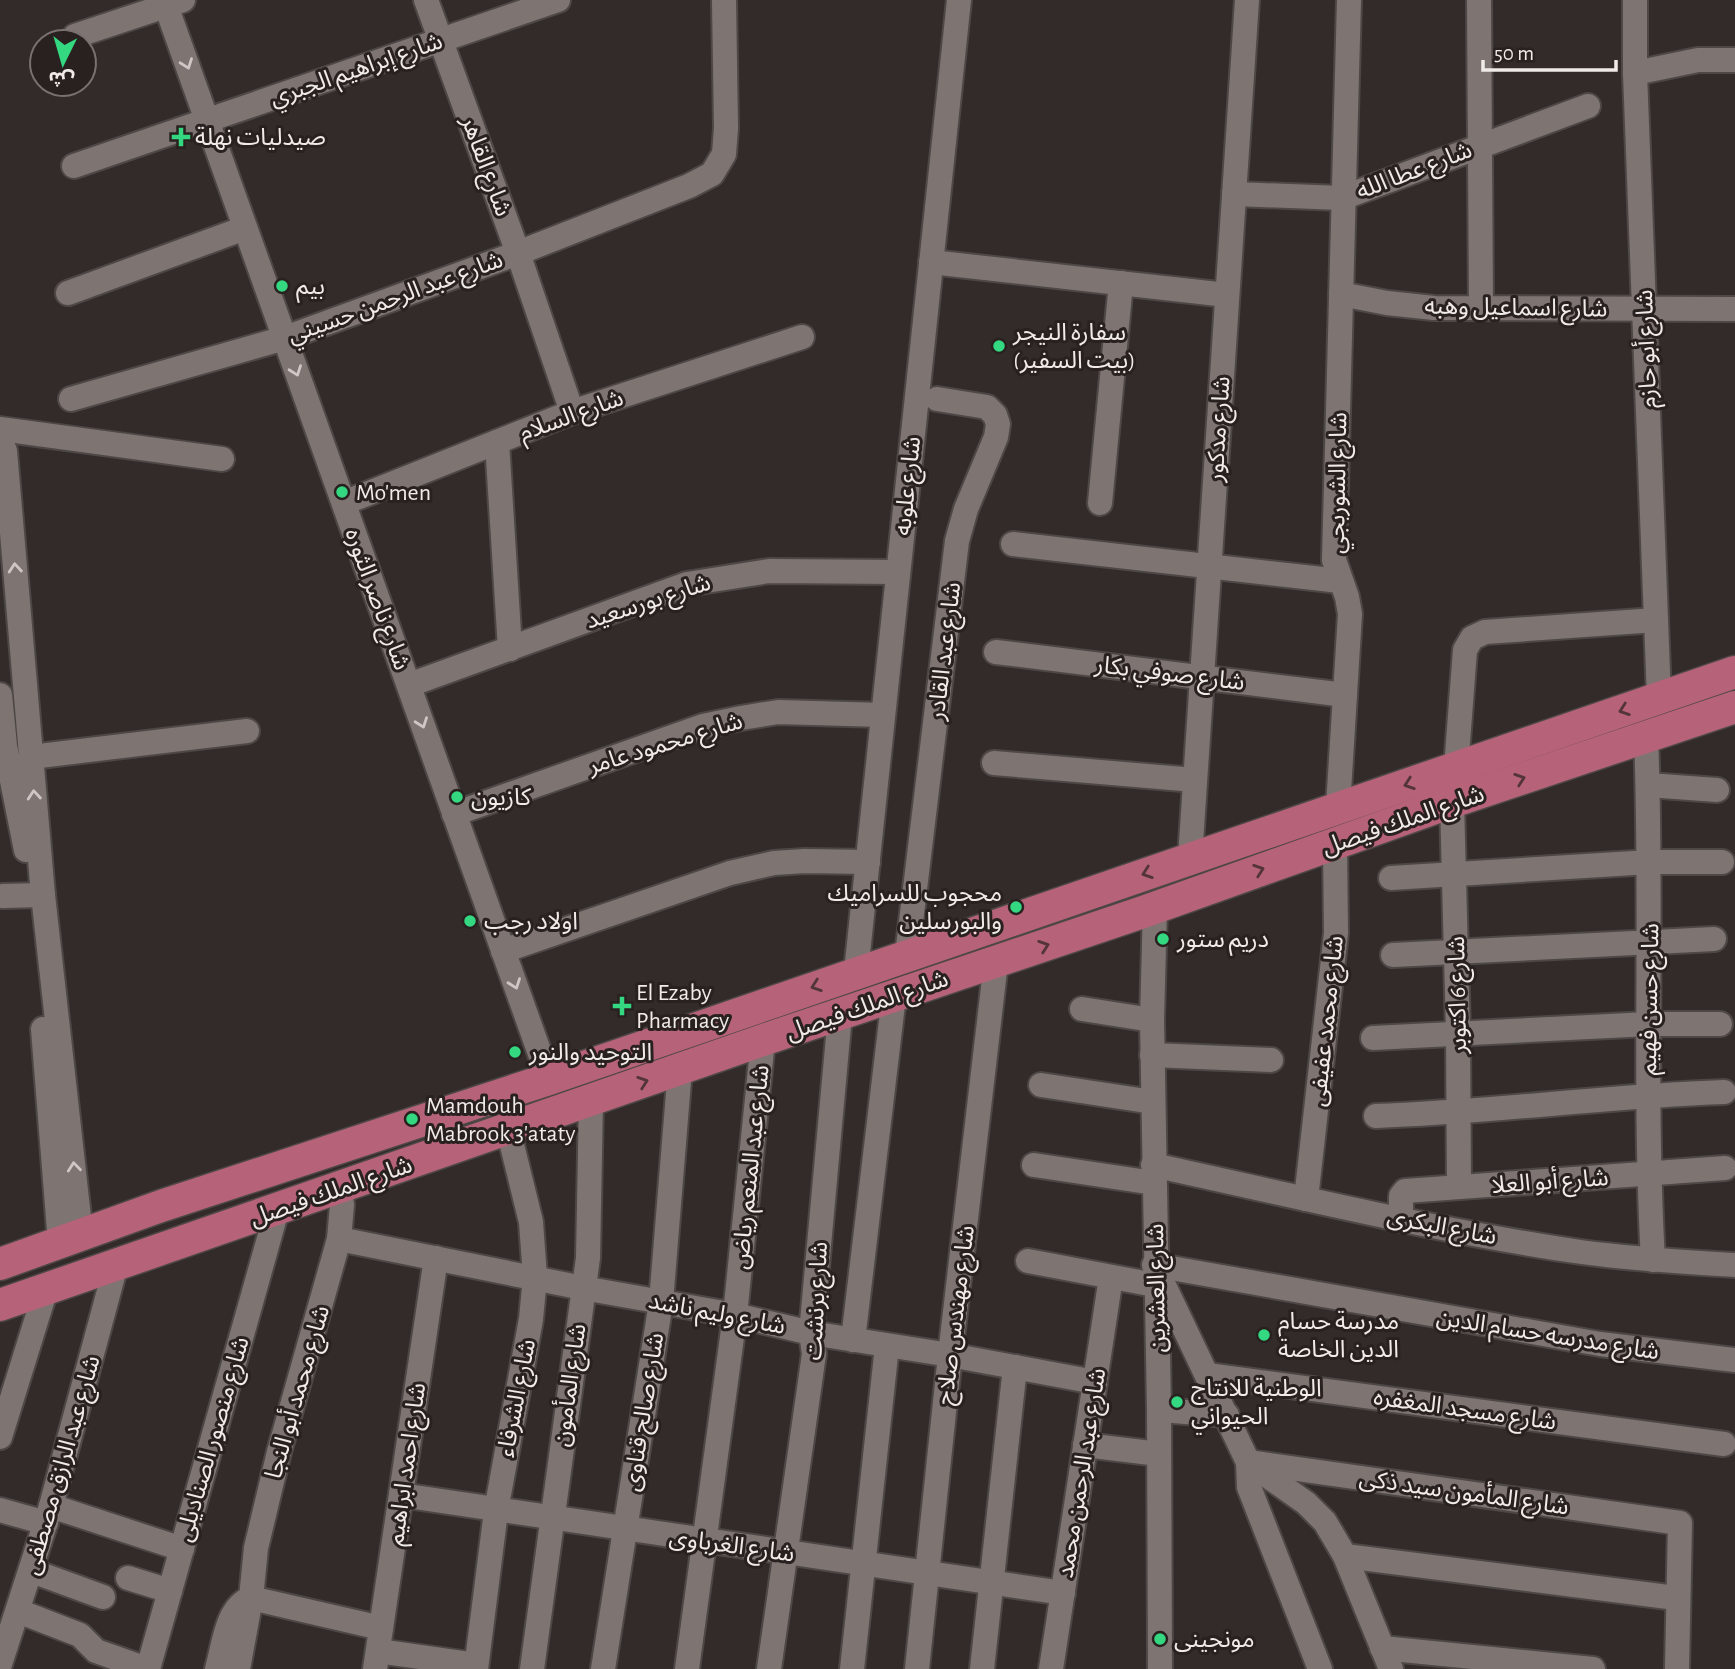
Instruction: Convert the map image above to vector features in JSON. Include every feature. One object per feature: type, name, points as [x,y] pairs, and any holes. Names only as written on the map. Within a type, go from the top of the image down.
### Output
[{"type":"main road","name":"شارع الملك فيصل","points":[[0,1264],[162,1206],[549,1079],[1735,672]]},
{"type":"main road","name":"شارع الملك فيصل","points":[[0,1305],[1452,802],[1735,707]]},
{"type":"main road","points":[[225,1185],[217,1198],[217,1205],[219,1213],[231,1226]]},
{"type":"main road","points":[[162,1206],[173,1215],[176,1222],[177,1230],[172,1247]]},
{"type":"street","name":"شارع القاهر","points":[[426,0],[518,253],[572,412]]},
{"type":"street","name":"شارع إبراهيم الجبري","points":[[74,166],[558,0]]},
{"type":"street","name":"شارع عبد الرحمن حسيني","points":[[71,399],[285,338],[518,253],[689,186],[712,174],[724,154],[726,128],[724,0]]},
{"type":"street","name":"شارع علوبه","points":[[856,972],[959,0]]},
{"type":"street","name":"شارع مدكور","points":[[1190,858],[1247,0]]},
{"type":"street","name":"شارع الشوربجي","points":[[1339,807],[1350,614],[1334,560],[1349,0]]},
{"type":"street","points":[[1479,0],[1481,308]]},
{"type":"street","name":"شارع أبو حازم","points":[[1635,0],[1635,73],[1659,698]]},
{"type":"street","points":[[98,28],[171,2]]},
{"type":"street","name":"شارع ناصر الثوره","points":[[171,2],[207,120],[549,1079]]},
{"type":"street","points":[[1635,73],[1698,60],[1735,60]]},
{"type":"street","name":"شارع عطا الله","points":[[1234,194],[1342,198],[1588,106]]},
{"type":"street","points":[[68,293],[245,228]]},
{"type":"street","points":[[931,262],[1227,295]]},
{"type":"street","points":[[1100,503],[1121,283]]},
{"type":"street","name":"شارع اسماعيل وهبه","points":[[1340,295],[1410,306],[1735,309]]},
{"type":"street","name":"شارع السلام","points":[[344,503],[572,412],[802,337]]},
{"type":"street","name":"شارع عبد القادر","points":[[907,955],[957,541],[966,509],[996,437],[998,424],[995,415],[987,407],[937,399]]},
{"type":"street","points":[[0,429],[222,459]]},
{"type":"street","points":[[0,439],[5,451],[15,754]]},
{"type":"street","points":[[497,442],[510,649]]},
{"type":"street","points":[[1013,544],[1340,581]]},
{"type":"street","name":"شارع بورسعيد","points":[[409,685],[687,584],[769,571],[898,572]]},
{"type":"street","points":[[1456,768],[1465,650],[1472,638],[1485,632],[1656,621]]},
{"type":"street","name":"شارع صوفي بكار","points":[[996,652],[1345,695]]},
{"type":"street","points":[[0,695],[15,754],[38,895],[71,1239]]},
{"type":"street","name":"شارع محمود عامر","points":[[454,814],[703,726],[778,712],[883,715]]},
{"type":"street","points":[[15,754],[247,731]]},
{"type":"street","name":"شارع حسن فهيم","points":[[1646,737],[1650,862],[1648,1174],[1653,1260]]},
{"type":"street","points":[[994,763],[1195,780]]},
{"type":"street","points":[[1648,785],[1717,790]]},
{"type":"street","name":"شارع 6 اكتوبر","points":[[1452,802],[1459,1187]]},
{"type":"street","name":"شارع محمد عفيفى","points":[[1306,1199],[1336,933],[1335,844]]},
{"type":"street","points":[[503,951],[730,873],[785,863],[868,862]]},
{"type":"street","points":[[1391,878],[1650,862],[1722,862]]},
{"type":"street","points":[[3,896],[38,895]]},
{"type":"street","name":"شارع العشرين","points":[[1155,906],[1152,1055],[1159,1410],[1160,1669]]},
{"type":"street","points":[[1393,955],[1714,939]]},
{"type":"street","name":"شارع مهندس صلاح","points":[[917,1669],[996,962]]},
{"type":"street","points":[[853,1340],[894,996]]},
{"type":"street","points":[[1082,1009],[1152,1020]]},
{"type":"street","name":"شارع برنشت","points":[[769,1669],[814,1354],[811,1333],[840,1014]]},
{"type":"street","points":[[1373,1038],[1649,1024],[1720,1024]]},
{"type":"street","name":"شارع عبد المنعم رياض","points":[[687,1669],[735,1315],[763,1040]]},
{"type":"street","points":[[1152,1055],[1271,1060]]},
{"type":"street","name":"شارع صالح قناوى","points":[[603,1669],[661,1302],[680,1069]]},
{"type":"street","points":[[1041,1085],[1153,1102]]},
{"type":"street","points":[[1376,1116],[1458,1113],[1648,1095],[1724,1092]]},
{"type":"street","name":"شارع المأمون","points":[[533,1669],[589,1238],[591,1100]]},
{"type":"street","name":"شارع الشرفاء","points":[[476,1667],[496,1511],[531,1319],[535,1277],[531,1222],[508,1129]]},
{"type":"street","name":"شارع البكرى","points":[[1034,1165],[1153,1174],[1306,1199],[1581,1252],[1735,1265]]},
{"type":"street","name":"شارع أبو العلا","points":[[1401,1219],[1401,1196],[1405,1191],[1725,1168]]},
{"type":"street","name":"شارع محمد أبو النجا","points":[[238,1669],[251,1598],[256,1548],[279,1452],[339,1239],[342,1205],[340,1188]]},
{"type":"street","name":"شارع منصور الصناديلى","points":[[147,1669],[277,1210]]},
{"type":"street","name":"شارع وليم ناشد","points":[[339,1239],[735,1315],[811,1333],[1095,1382]]},
{"type":"street","name":"شارع احمد ابراهيم","points":[[378,1649],[436,1258]]},
{"type":"street","name":"شارع مدرسه حسام الدين","points":[[1028,1261],[1111,1277],[1155,1275],[1600,1345],[1735,1360]]},
{"type":"street","name":"شارع عبد الرازق مصطفى","points":[[0,1664],[32,1571],[116,1265]]},
{"type":"street","points":[[1155,1275],[1227,1415],[1248,1462],[1249,1487],[1320,1669]]},
{"type":"street","name":"شارع عبد الرحمن محمد","points":[[1051,1669],[1111,1277]]},
{"type":"street","points":[[0,1437],[46,1289]]},
{"type":"street","points":[[852,1669],[887,1346]]},
{"type":"street","points":[[982,1669],[1015,1367]]},
{"type":"street","name":"شارع مسجد المغفره","points":[[1207,1375],[1724,1444]]},
{"type":"street","points":[[1159,1410],[1227,1415]]},
{"type":"street","points":[[1085,1445],[1159,1454]]},
{"type":"street","points":[[1248,1462],[1306,1503],[1325,1522],[1345,1556],[1387,1658],[1593,1669]]},
{"type":"street","name":"شارع المأمون سيد ذكى","points":[[1248,1462],[1680,1523],[1676,1598]]},
{"type":"street","name":"شارع الغرباوى","points":[[401,1495],[1063,1593]]},
{"type":"street","points":[[0,1510],[48,1514],[182,1549]]},
{"type":"street","points":[[1345,1556],[1676,1598],[1677,1669]]},
{"type":"street","points":[[32,1571],[103,1597]]},
{"type":"street","points":[[128,1578],[170,1591]]},
{"type":"street","points":[[217,1669],[232,1616],[240,1603],[251,1598],[378,1649],[476,1667]]},
{"type":"street","points":[[18,1611],[80,1635],[96,1651],[147,1669]]},
{"type":"place","name":"صيدليات نهلة","points":[[181,137]]},
{"type":"place","name":"بيم","points":[[282,286]]},
{"type":"place","name":"سفارة النيجر (بيت السفير)","points":[[999,346]]},
{"type":"place","name":"Mo'men","points":[[342,492]]},
{"type":"place","name":"كازيون","points":[[457,797]]},
{"type":"place","name":"محجوب للسراميك والبورسلين","points":[[1016,907]]},
{"type":"place","name":"اولاد رجب","points":[[470,921]]},
{"type":"place","name":"دريم ستور","points":[[1163,939]]},
{"type":"place","name":"El Ezaby Pharmacy","points":[[622,1006]]},
{"type":"place","name":"التوحيد والنور","points":[[515,1052]]},
{"type":"place","name":"Mamdouh Mabrook 3'ataty","points":[[412,1119]]},
{"type":"place","name":"مدرسة حسام الدين الخاصة","points":[[1264,1335]]},
{"type":"place","name":"الوطنية للانتاج الحيواني","points":[[1177,1402]]},
{"type":"place","name":"مونجينى","points":[[1160,1639]]}]
